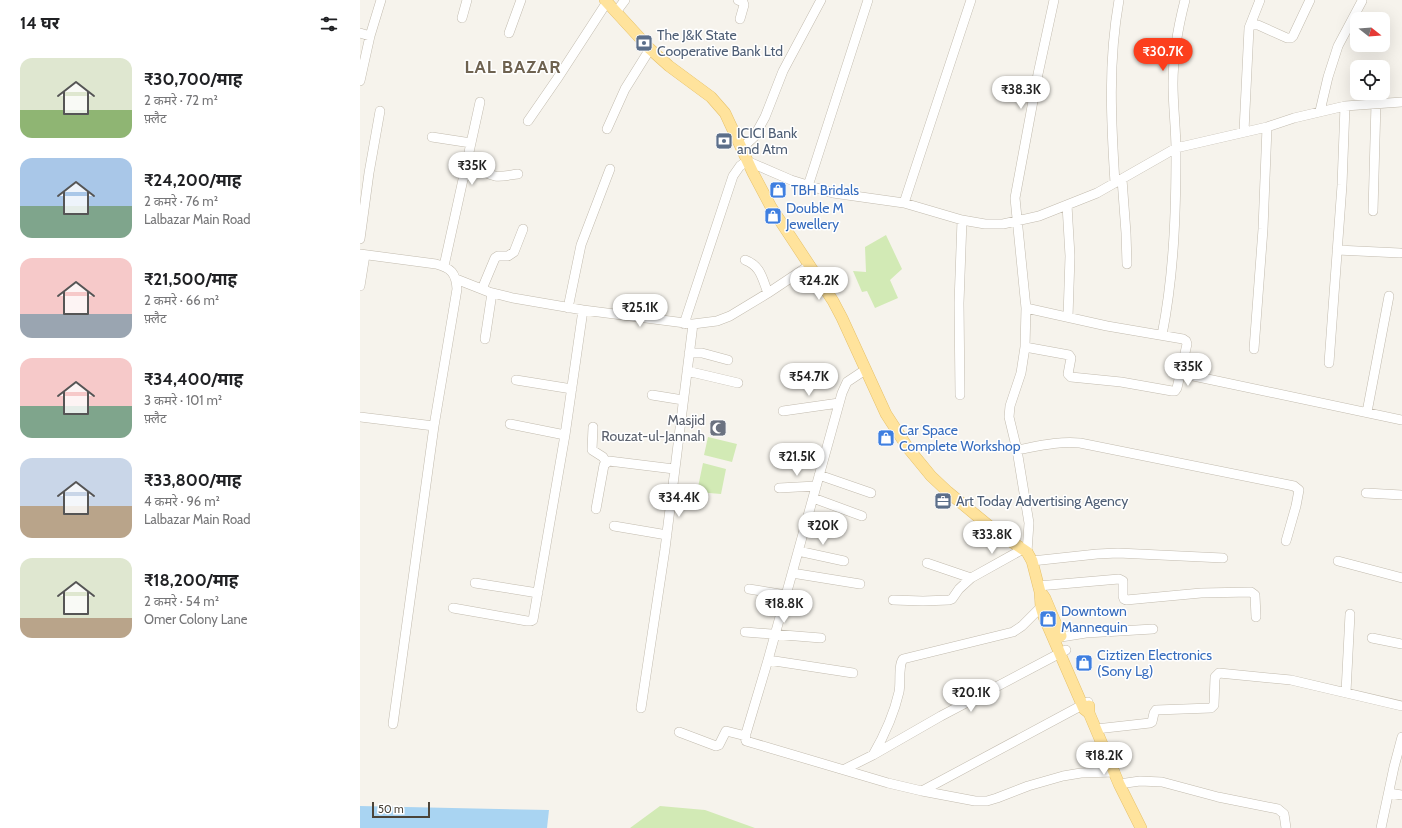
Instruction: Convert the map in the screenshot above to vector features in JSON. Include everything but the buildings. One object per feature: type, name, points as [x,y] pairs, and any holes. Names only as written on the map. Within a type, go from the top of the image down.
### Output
[{"type":"main road","points":[[606,1],[638,38],[669,66],[711,97],[722,108],[772,207],[810,265],[842,318],[886,414],[908,448],[927,472],[948,492],[994,530],[1027,554],[1039,589],[1044,617],[1063,652],[1119,784],[1141,828]]},
{"type":"main road","points":[[1039,589],[1045,598],[1061,637],[1063,652]]},
{"type":"street","points":[[360,81],[370,36],[381,0]]},
{"type":"street","points":[[462,18],[467,0]]},
{"type":"street","points":[[509,33],[521,0]]},
{"type":"street","points":[[616,12],[625,0]]},
{"type":"street","points":[[738,0],[743,2],[744,5],[740,19]]},
{"type":"street","points":[[742,148],[754,137],[765,117],[783,71],[821,0]]},
{"type":"street","points":[[808,186],[868,0]]},
{"type":"street","points":[[904,203],[971,0]]},
{"type":"street","points":[[1027,554],[1030,523],[1010,417],[1010,406],[1021,373],[1025,347],[1026,308],[1018,221],[1014,198],[1054,0]]},
{"type":"street","points":[[1119,0],[1113,43],[1110,85],[1119,181],[1126,233],[1127,264]]},
{"type":"street","points":[[1162,335],[1168,305],[1175,240],[1176,148],[1173,83],[1174,57],[1184,0]]},
{"type":"street","points":[[1244,131],[1249,28],[1260,0]]},
{"type":"street","points":[[1251,25],[1258,25],[1290,38],[1293,36],[1310,0]]},
{"type":"street","points":[[528,121],[557,79],[606,1]]},
{"type":"street","points":[[1320,111],[1328,77],[1338,46],[1362,1]]},
{"type":"street","points":[[360,33],[370,36]]},
{"type":"street","points":[[607,129],[621,97],[650,49]]},
{"type":"street","points":[[444,266],[480,102]]},
{"type":"street","points":[[641,708],[667,535],[689,353],[688,324],[733,176],[740,166],[748,161],[768,171],[808,186],[833,193],[904,203],[962,220],[985,224],[1003,224],[1039,216],[1067,205],[1119,181],[1176,148],[1244,131],[1267,127],[1320,111],[1345,106],[1402,102]]},
{"type":"street","points":[[1373,211],[1376,103]]},
{"type":"street","points":[[1329,363],[1345,106]]},
{"type":"street","points":[[360,239],[369,173],[380,111]]},
{"type":"street","points":[[1254,349],[1263,229],[1267,127]]},
{"type":"street","points":[[432,137],[471,143]]},
{"type":"street","points":[[463,178],[474,170],[478,169],[495,176],[518,174]]},
{"type":"street","points":[[568,308],[581,245],[610,169]]},
{"type":"street","points":[[1067,205],[1070,256],[1068,317]]},
{"type":"street","points":[[960,395],[959,303],[962,220]]},
{"type":"street","points":[[482,289],[495,258],[498,256],[508,256],[514,252],[523,229]]},
{"type":"street","points":[[1337,250],[1400,253]]},
{"type":"street","points":[[360,286],[362,254],[444,266],[452,271],[456,279],[457,289],[434,426],[393,724]]},
{"type":"street","points":[[744,260],[753,263],[757,267],[768,294]]},
{"type":"street","points":[[456,279],[492,293],[513,298],[568,308],[688,324],[717,321],[730,316],[768,294],[810,265]]},
{"type":"street","points":[[485,339],[492,293]]},
{"type":"street","points":[[1367,412],[1389,296]]},
{"type":"street","points":[[1025,347],[1070,356],[1068,374],[1071,377],[1121,382],[1175,391],[1181,373],[1187,344],[1186,341],[1162,335],[1107,326],[1026,308]]},
{"type":"street","points":[[453,608],[531,621],[534,616],[565,435],[583,310]]},
{"type":"street","points":[[689,353],[702,353],[728,360]]},
{"type":"street","points":[[865,370],[847,382],[839,403],[776,634],[746,736],[746,741],[845,769],[888,783],[975,801],[986,801],[997,798],[1028,786],[1063,776],[1080,773],[1115,772]]},
{"type":"street","points":[[687,371],[738,383]]},
{"type":"street","points":[[1181,373],[1402,420]]},
{"type":"street","points":[[516,380],[572,390]]},
{"type":"street","points":[[652,394],[683,400]]},
{"type":"street","points":[[782,411],[839,403]]},
{"type":"street","points":[[360,417],[434,426]]},
{"type":"street","points":[[510,424],[565,435]]},
{"type":"street","points":[[593,427],[592,450],[603,457],[606,462]]},
{"type":"street","points":[[1017,450],[1050,443],[1080,443],[1294,486],[1298,490],[1296,506],[1286,541]]},
{"type":"street","points":[[606,462],[609,461],[674,469]]},
{"type":"street","points":[[596,509],[604,465],[606,462]]},
{"type":"street","points":[[820,475],[871,493]]},
{"type":"street","points":[[778,488],[816,486]]},
{"type":"street","points":[[1366,493],[1402,495]]},
{"type":"street","points":[[813,498],[862,516]]},
{"type":"street","points":[[614,526],[667,535]]},
{"type":"street","points":[[798,551],[844,560]]},
{"type":"street","points":[[893,600],[923,602],[952,599],[959,589],[971,578],[1027,554],[1118,554],[1223,558]]},
{"type":"street","points":[[1338,561],[1402,578]]},
{"type":"street","points":[[927,563],[971,578]]},
{"type":"street","points":[[792,573],[860,584]]},
{"type":"street","points":[[1039,589],[1119,578],[1123,581],[1123,596],[1126,600],[1201,593],[1251,592],[1255,595],[1256,617]]},
{"type":"street","points":[[474,583],[538,593]]},
{"type":"street","points":[[749,589],[786,595]]},
{"type":"street","points":[[873,755],[896,702],[903,659],[1013,632],[1022,626],[1041,607]]},
{"type":"street","points":[[1346,692],[1350,614]]},
{"type":"street","points":[[1061,637],[1086,632],[1153,628]]},
{"type":"street","points":[[745,632],[821,638]]},
{"type":"street","points":[[1372,638],[1402,644]]},
{"type":"street","points":[[845,769],[1063,652]]},
{"type":"street","points":[[768,660],[853,673]]},
{"type":"street","points":[[1096,729],[1150,723],[1153,720],[1156,710],[1211,708],[1214,705],[1215,677],[1218,673],[1292,680],[1402,706]]},
{"type":"street","points":[[922,791],[1086,707]]},
{"type":"street","points":[[678,732],[716,746],[719,745],[726,732],[746,736]]},
{"type":"street","points":[[1381,828],[1402,737]]},
{"type":"street","points":[[1119,784],[1140,781],[1162,782],[1218,797],[1278,809],[1284,814],[1286,828]]},
{"type":"street","points":[[1388,793],[1402,795]]},
{"type":"green space","points":[[886,235],[902,269],[890,280],[898,298],[875,308],[867,291],[862,292],[853,271],[866,272],[865,247]]},
{"type":"green space","points":[[708,437],[737,444],[732,462],[704,455]]},
{"type":"green space","points":[[703,463],[726,469],[721,494],[697,492]]},
{"type":"green space","points":[[660,806],[705,810],[755,828],[630,828]]},
{"type":"water","points":[[360,806],[549,810],[547,828],[360,828]]},
{"type":"place","name":"The J&K State Cooperative Bank Ltd","points":[[644,43]]},
{"type":"place","name":"ICICI Bank and Atm","points":[[724,141]]},
{"type":"place","name":"TBH Bridals","points":[[778,190]]},
{"type":"place","name":"Double M Jewellery","points":[[773,216]]},
{"type":"place","name":"Masjid Rouzat-ul-Jannah","points":[[718,428]]},
{"type":"place","name":"Car Space Complete Workshop","points":[[886,438]]},
{"type":"place","name":"Art Today Advertising Agency","points":[[943,501]]},
{"type":"place","name":"Downtown Mannequin","points":[[1048,619]]},
{"type":"place","name":"Ciztizen Electronics (Sony Lg)","points":[[1084,663]]},
{"type":"district","name":"LAL BAZAR","points":[[513,67]]}]
